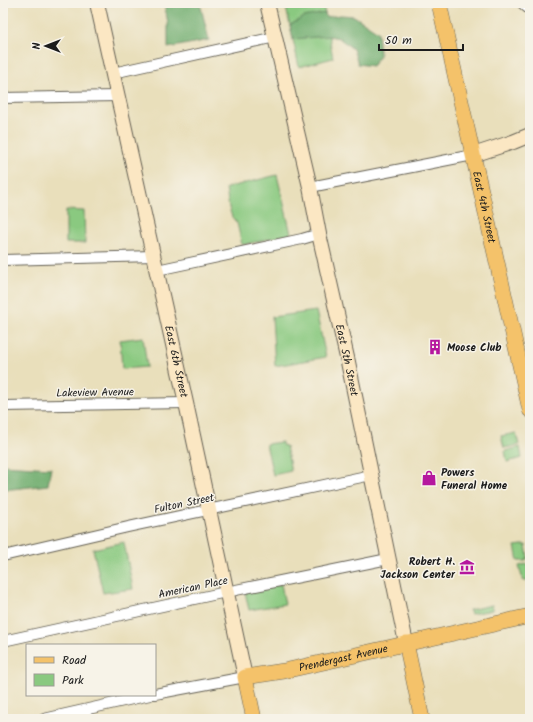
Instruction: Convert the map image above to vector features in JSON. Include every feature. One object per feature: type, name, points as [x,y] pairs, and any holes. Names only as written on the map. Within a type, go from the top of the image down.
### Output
[{"type":"main road","name":"East 4th Street","points":[[439,3],[530,410]]},
{"type":"main road","name":"Prendergast Avenue","points":[[245,677],[284,671],[530,616]]},
{"type":"main road","name":"East 5th Street","points":[[406,643],[422,719]]},
{"type":"main road","name":"East 6th Street","points":[[245,677],[254,719]]},
{"type":"street","name":"East 6th Street","points":[[97,3],[154,256],[163,269],[186,402],[245,677]]},
{"type":"street","name":"East 5th Street","points":[[267,3],[310,187],[406,643]]},
{"type":"street","points":[[522,3],[530,10]]},
{"type":"street","points":[[113,73],[275,37]]},
{"type":"street","points":[[3,98],[118,96]]},
{"type":"street","points":[[310,187],[473,155],[530,135]]},
{"type":"street","points":[[163,269],[319,234]]},
{"type":"street","points":[[3,260],[154,256]]},
{"type":"street","name":"Lakeview Avenue","points":[[3,406],[186,402]]},
{"type":"street","name":"Fulton Street","points":[[3,556],[371,475]]},
{"type":"street","name":"American Place","points":[[3,641],[226,592],[388,559]]},
{"type":"street","name":"Prendergast Avenue","points":[[156,694],[245,677]]},
{"type":"street","points":[[44,719],[146,696]]},
{"type":"green space","points":[[164,3],[200,3],[209,40],[168,48],[168,23]]},
{"type":"green space","points":[[285,3],[323,3],[333,58],[299,67]]},
{"type":"green space","points":[[325,13],[326,17],[341,15],[354,16],[378,32],[380,56],[372,66],[358,64],[353,49],[339,38],[329,36],[293,39],[290,25],[304,17]]},
{"type":"green space","points":[[277,175],[291,234],[242,245],[237,223],[232,217],[229,208],[226,188]]},
{"type":"green space","points":[[66,210],[84,211],[85,243],[66,243]]},
{"type":"green space","points":[[316,311],[326,357],[275,366],[272,317]]},
{"type":"green space","points":[[143,337],[147,367],[122,369],[120,340]]},
{"type":"green space","points":[[516,433],[519,445],[504,448],[501,436]]},
{"type":"green space","points":[[282,442],[282,445],[286,446],[291,471],[273,475],[266,444]]},
{"type":"green space","points":[[520,447],[522,458],[507,462],[505,451]]},
{"type":"green space","points":[[3,465],[51,468],[48,485],[3,490]]},
{"type":"green space","points":[[124,542],[133,589],[103,593],[93,549]]},
{"type":"green space","points":[[526,545],[528,557],[526,561],[518,561],[515,546]]},
{"type":"green space","points":[[526,564],[530,567],[530,576],[527,581],[523,581],[519,566]]},
{"type":"green space","points":[[281,584],[285,604],[249,610],[245,592]]},
{"type":"green space","points":[[492,605],[492,610],[471,614],[469,610]]},
{"type":"place","name":"Moose Club","points":[[435,347]]},
{"type":"place","name":"Powers Funeral Home","points":[[429,478]]},
{"type":"place","name":"Robert H. Jackson Center","points":[[467,567]]}]
